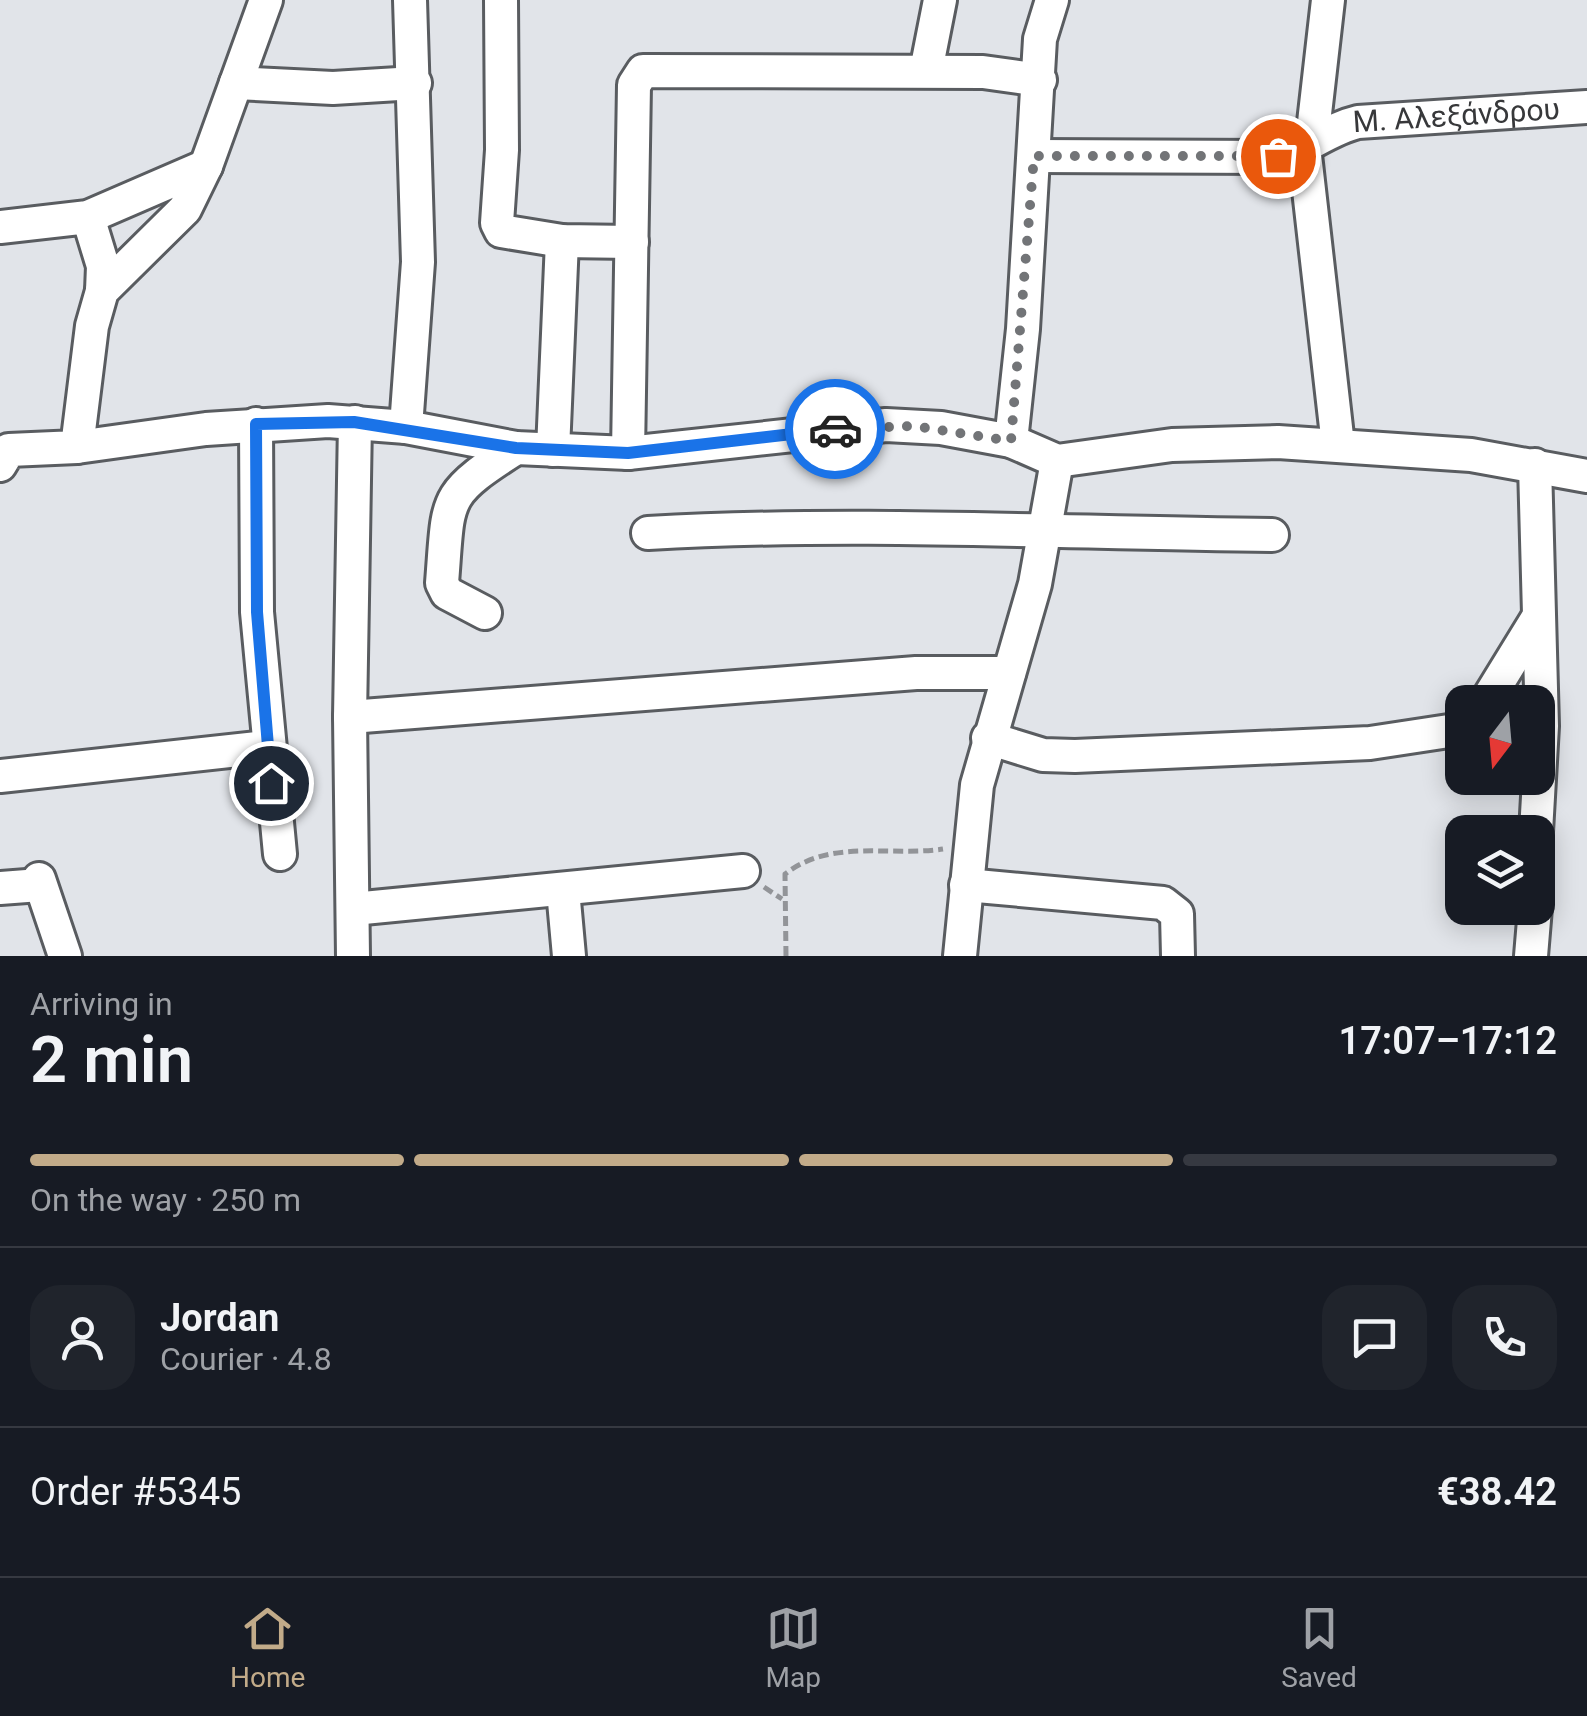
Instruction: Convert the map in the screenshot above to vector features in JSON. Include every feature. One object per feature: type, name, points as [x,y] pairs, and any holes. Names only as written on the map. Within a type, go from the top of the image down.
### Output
[{"type":"street","points":[[102,291],[186,209],[206,166],[266,0]]},
{"type":"street","points":[[406,428],[417,310],[416,83],[410,0]]},
{"type":"street","points":[[501,0],[502,150],[497,223],[507,236],[632,242]]},
{"type":"street","points":[[926,71],[940,0]]},
{"type":"street","points":[[1011,441],[1040,39],[1052,0]]},
{"type":"street","points":[[1328,0],[1308,143],[1338,444]]},
{"type":"street","points":[[628,453],[634,85],[644,71],[983,72],[1040,80]]},
{"type":"street","points":[[236,83],[333,88],[416,83]]},
{"type":"street","name":"Μ. Αλεξάνδρου","points":[[1034,156],[1263,158],[1308,143],[1332,128],[1358,122],[1587,107]]},
{"type":"street","points":[[0,227],[88,218],[206,166]]},
{"type":"street","points":[[77,446],[92,326],[102,291],[102,266],[88,218]]},
{"type":"street","points":[[553,450],[562,241]]},
{"type":"street","points":[[353,956],[350,717],[354,422]]},
{"type":"street","points":[[3,455],[256,424],[354,422],[516,448],[628,453],[886,425],[941,428],[1011,441],[1056,462],[1172,445],[1338,444],[1471,455],[1587,476]]},
{"type":"street","points":[[256,424],[257,612],[266,748],[280,854]]},
{"type":"street","points":[[439,433],[452,462],[456,491],[448,512],[442,582],[447,593],[485,613]]},
{"type":"street","points":[[456,491],[516,448]]},
{"type":"street","points":[[960,956],[970,845],[988,738],[1035,584],[1056,462]]},
{"type":"street","points":[[1535,466],[1542,726],[1537,815]]},
{"type":"street","points":[[648,533],[954,526],[1044,533],[1272,535]]},
{"type":"street","points":[[1496,685],[1537,618]]},
{"type":"street","points":[[350,717],[916,672],[1009,673]]},
{"type":"street","points":[[988,738],[1044,755],[1075,756],[1370,743],[1445,732]]},
{"type":"street","points":[[0,776],[266,748]]},
{"type":"street","points":[[353,909],[743,871]]},
{"type":"street","points":[[0,888],[39,882],[65,956]]},
{"type":"street","points":[[966,885],[1163,903],[1178,914],[1178,956]]},
{"type":"street","points":[[563,890],[569,956]]},
{"type":"street","points":[[1531,956],[1534,925]]},
{"type":"path","points":[[786,956],[785,874],[805,858],[852,850],[932,850],[970,845]]},
{"type":"way so far","points":[[835,429],[914,426],[1011,441],[1017,408],[1034,156],[1278,156]]},
{"type":"route","points":[[271,783],[257,612],[256,424],[354,422],[516,448],[628,453],[835,429]]}]
